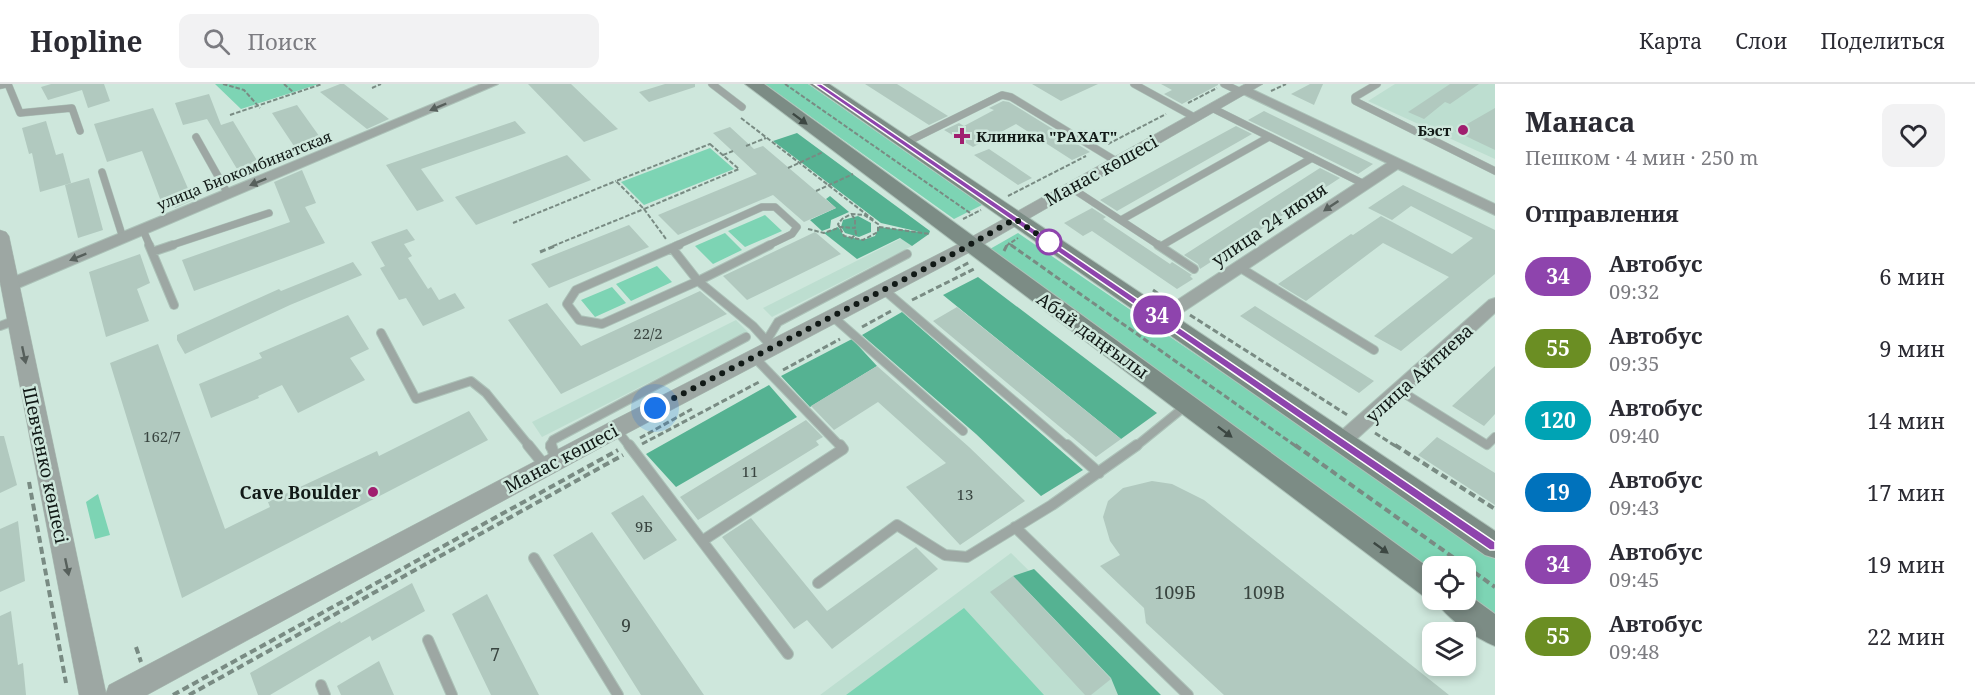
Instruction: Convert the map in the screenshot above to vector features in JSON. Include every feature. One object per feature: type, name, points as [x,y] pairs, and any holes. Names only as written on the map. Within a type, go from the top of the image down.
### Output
[{"type":"main road","name":"Абай даңғылы","points":[[753,84],[972,259],[1188,404],[1422,579]]},
{"type":"main road","points":[[819,84],[905,143],[1017,228],[1170,313],[1342,441],[1495,546]]},
{"type":"main road","points":[[1465,610],[1495,632]]},
{"type":"street","name":"улица Биокомбинатская","points":[[9,285],[492,84]]},
{"type":"street","name":"Манас көшесі","points":[[119,695],[551,463],[625,441],[760,345],[832,316],[883,289],[972,259],[1070,187],[1247,89]]},
{"type":"street","points":[[1247,89],[1495,210]]},
{"type":"street","name":"улица 24 июня","points":[[1170,313],[1397,163]]},
{"type":"street","points":[[1481,204],[1495,194]]},
{"type":"street","name":"Шевченко көшесі","points":[[0,236],[9,285],[8,323],[93,695]]},
{"type":"street","name":"улица Айтиева","points":[[1342,441],[1495,304]]},
{"type":"lane","points":[[4,84],[20,113],[38,113],[67,106],[72,108],[80,131]]},
{"type":"lane","points":[[712,84],[742,106]]},
{"type":"lane","points":[[1134,84],[1194,117]]},
{"type":"lane","points":[[1224,84],[1247,89]]},
{"type":"lane","points":[[1377,84],[1355,97],[1355,101],[1495,171]]},
{"type":"lane","points":[[905,143],[1002,95],[1011,97],[1116,161]]},
{"type":"lane","points":[[1212,108],[1364,184]]},
{"type":"lane","points":[[196,137],[228,194]]},
{"type":"lane","points":[[1120,220],[1269,137]]},
{"type":"lane","points":[[1161,246],[1312,158]]},
{"type":"lane","points":[[102,172],[123,238]]},
{"type":"lane","points":[[1070,187],[1194,268]]},
{"type":"lane","points":[[762,207],[775,207],[797,227],[792,234],[698,281],[602,324],[579,320],[567,304],[576,290],[762,207]]},
{"type":"lane","points":[[152,252],[269,213]]},
{"type":"lane","points":[[143,230],[174,305]]},
{"type":"lane","points":[[672,248],[698,281],[753,326],[772,375],[843,449],[702,541]]},
{"type":"lane","points":[[551,463],[550,448],[553,440],[760,345],[778,322],[907,254]]},
{"type":"lane","points":[[1239,267],[1374,350]]},
{"type":"lane","points":[[883,289],[1099,473]]},
{"type":"lane","points":[[832,316],[963,431]]},
{"type":"lane","points":[[736,319],[753,326]]},
{"type":"lane","points":[[381,333],[416,399],[471,381],[486,393],[551,463]]},
{"type":"lane","points":[[1399,390],[1492,444]]},
{"type":"lane","points":[[818,583],[897,525],[945,555],[967,557],[1099,473],[1188,404]]},
{"type":"lane","points":[[625,441],[788,654]]},
{"type":"lane","points":[[1015,527],[1188,695]]},
{"type":"lane","points":[[534,558],[618,695]]},
{"type":"lane","points":[[428,640],[453,695]]},
{"type":"path","points":[[284,84],[294,93]]},
{"type":"path","points":[[230,115],[322,84]]},
{"type":"path","points":[[372,88],[381,84]]},
{"type":"path","points":[[785,84],[973,215]]},
{"type":"path","points":[[1008,196],[1224,84]]},
{"type":"path","points":[[225,85],[244,90],[260,108]]},
{"type":"path","points":[[308,89],[311,93]]},
{"type":"path","points":[[741,118],[875,221],[879,227],[935,235]]},
{"type":"path","points":[[746,146],[766,138]]},
{"type":"path","points":[[513,223],[710,144],[739,169],[540,252]]},
{"type":"path","points":[[722,155],[732,151]]},
{"type":"path","points":[[788,168],[823,152]]},
{"type":"path","points":[[816,191],[853,174]]},
{"type":"path","points":[[616,181],[644,208],[672,248]]},
{"type":"path","points":[[962,220],[983,210]]},
{"type":"path","points":[[838,227],[841,219],[851,214],[864,215],[875,221]]},
{"type":"path","points":[[851,214],[855,219],[856,234],[851,239]]},
{"type":"path","points":[[797,227],[824,233],[838,227],[855,228]]},
{"type":"path","points":[[838,227],[844,236],[851,239],[875,236],[879,227]]},
{"type":"path","points":[[1001,256],[1017,228]]},
{"type":"path","points":[[1008,243],[1495,587]]},
{"type":"path","points":[[949,273],[972,259]]},
{"type":"path","points":[[189,695],[625,441],[772,375],[902,305],[972,259]]},
{"type":"path","points":[[1150,289],[1170,313],[1362,424],[1495,509]]},
{"type":"path","points":[[173,695],[625,441],[697,407]]},
{"type":"path","points":[[28,476],[66,683]]},
{"type":"shaded area","name":"Бэст","points":[[1395,84],[1495,84],[1495,159],[1368,101]]},
{"type":"shaded area","points":[[902,238],[912,246],[772,317],[763,308]]},
{"type":"shaded area","points":[[736,320],[748,332],[542,437],[532,422]]},
{"type":"shaded area","points":[[1011,553],[1156,695],[820,695]]},
{"type":"green space","points":[[215,84],[319,84],[241,109]]},
{"type":"green space","points":[[765,84],[808,84],[982,205],[954,219]]},
{"type":"green space","points":[[797,133],[930,231],[929,234],[912,246],[900,238],[857,259],[824,233],[838,227],[844,236],[863,240],[875,236],[879,227],[920,232],[881,223],[773,141]]},
{"type":"green space","points":[[710,148],[734,169],[644,205],[621,182]]},
{"type":"green space","points":[[830,196],[849,212],[831,220],[830,228],[822,231],[810,220],[836,208],[826,199]]},
{"type":"green space","points":[[765,215],[782,231],[745,247],[728,231]]},
{"type":"green space","points":[[858,216],[871,223],[871,232],[859,237],[845,233],[841,227],[843,220]]},
{"type":"green space","points":[[725,233],[742,250],[713,264],[695,246]]},
{"type":"green space","points":[[1018,233],[1495,559],[1495,617],[1476,603],[1476,556],[1422,556],[1422,564],[990,249]]},
{"type":"green space","points":[[657,266],[672,282],[631,301],[616,284]]},
{"type":"green space","points":[[978,277],[1157,413],[1121,439],[943,295]]},
{"type":"green space","points":[[612,287],[626,303],[595,317],[581,300]]},
{"type":"green space","points":[[902,312],[1083,470],[1041,496],[976,434],[862,335]]},
{"type":"green space","points":[[852,339],[877,366],[810,407],[781,376]]},
{"type":"green space","points":[[769,385],[797,417],[676,487],[646,454]]},
{"type":"green space","points":[[98,494],[110,535],[95,539],[86,502]]},
{"type":"green space","points":[[1034,569],[1161,695],[1118,695],[1111,678],[1013,576]]},
{"type":"green space","points":[[964,608],[1044,695],[846,695]]},
{"type":"building","points":[[51,84],[104,84],[110,101],[88,108],[82,90],[48,100],[41,87]]},
{"type":"building","points":[[344,84],[389,119],[367,129],[320,92]]},
{"type":"building","points":[[528,84],[571,84],[618,129],[584,142]]},
{"type":"building","points":[[665,84],[695,84],[695,87],[649,102],[639,92]]},
{"type":"building","points":[[865,84],[897,84],[948,116],[929,125]]},
{"type":"building","points":[[1032,84],[1098,84],[1061,101]]},
{"type":"building","points":[[1161,84],[1218,85],[1182,104],[1164,94],[1172,90]]},
{"type":"building","points":[[1310,84],[1323,84],[1314,105],[1291,94]]},
{"type":"building","points":[[1450,84],[1479,84],[1450,104],[1445,102],[1424,119],[1408,112]]},
{"type":"building","points":[[209,94],[221,125],[233,121],[258,162],[237,169],[207,119],[183,125],[175,103]]},
{"type":"building","points":[[1003,101],[1009,102],[1090,152],[1072,160],[1016,124],[973,147],[944,130],[959,123],[964,126],[994,110],[989,108]]},
{"type":"building","points":[[297,105],[322,140],[296,149],[272,113]]},
{"type":"building","points":[[153,108],[193,200],[175,208],[171,201],[162,204],[142,151],[107,162],[94,124]]},
{"type":"building","points":[[1495,108],[1495,150],[1455,131]]},
{"type":"building","points":[[1264,111],[1373,164],[1358,174],[1248,120]]},
{"type":"building","points":[[46,121],[56,155],[63,153],[71,183],[40,192],[32,153],[29,154],[22,128]]},
{"type":"building","points":[[515,121],[526,133],[421,169],[444,201],[417,211],[386,165]]},
{"type":"building","points":[[1236,126],[1252,134],[1117,211],[1100,200]]},
{"type":"building","points":[[730,127],[754,149],[763,146],[836,208],[804,222],[773,195],[678,235],[658,215],[757,174],[713,133]]},
{"type":"building","points":[[989,149],[1032,178],[1018,185],[974,155]]},
{"type":"building","points":[[567,155],[591,180],[476,225],[455,197]]},
{"type":"building","points":[[1320,168],[1340,178],[1200,269],[1198,264],[1184,255]]},
{"type":"building","points":[[302,170],[316,203],[305,207],[325,243],[194,291],[182,260],[290,222],[274,182]]},
{"type":"building","points":[[89,178],[103,230],[78,238],[65,185]]},
{"type":"building","points":[[1403,185],[1495,230],[1495,274],[1401,351],[1374,336],[1449,277],[1383,243],[1306,301],[1278,284],[1381,216],[1452,254],[1473,238],[1411,206],[1392,220],[1368,208]]},
{"type":"building","points":[[1092,208],[1106,217],[1103,219],[1170,264],[1172,262],[1192,275],[1190,276],[1193,279],[1177,289],[1092,231],[1083,236],[1064,223]]},
{"type":"building","points":[[629,225],[649,247],[549,288],[531,264]]},
{"type":"building","points":[[407,229],[415,240],[404,244],[412,256],[408,258],[428,289],[431,287],[439,300],[455,293],[465,308],[423,326],[406,298],[399,300],[380,268],[385,266],[371,242]]},
{"type":"building","points":[[815,232],[841,254],[747,300],[723,276]]},
{"type":"building","points":[[140,254],[150,283],[137,289],[149,321],[106,337],[89,272]]},
{"type":"building","points":[[353,262],[362,275],[290,305],[185,354],[177,340],[177,335],[279,289],[281,291]]},
{"type":"building","points":[[700,291],[727,314],[561,394],[508,320],[547,303],[581,346]]},
{"type":"building","points":[[1255,306],[1374,381],[1359,393],[1240,316]]},
{"type":"building","points":[[957,307],[1121,439],[1096,457],[933,321]]},
{"type":"building","points":[[348,315],[369,349],[350,358],[365,380],[298,413],[282,385],[258,396],[259,398],[211,418],[199,384],[262,358],[259,353]]},
{"type":"building","points":[[158,344],[225,529],[270,507],[268,502],[377,451],[379,456],[469,411],[488,440],[182,598],[110,363]]},
{"type":"building","points":[[877,366],[969,447],[1025,501],[960,545],[906,487],[946,463],[878,402],[834,430],[811,406]]},
{"type":"building","points":[[1495,366],[1495,414],[1484,426],[1452,406]]},
{"type":"building","points":[[806,420],[823,437],[816,441],[819,445],[698,520],[680,497]]},
{"type":"building","points":[[0,436],[4,436],[17,485],[0,493]]},
{"type":"building","points":[[1437,437],[1495,473],[1495,505],[1418,455]]},
{"type":"building","points":[[1152,481],[1172,484],[1204,500],[1422,674],[1422,676],[1425,676],[1449,695],[1224,695],[1146,623],[1144,608],[1100,566],[1120,555],[1110,541],[1103,517],[1108,501],[1123,488]]},
{"type":"building","points":[[643,495],[677,540],[644,560],[611,513]]},
{"type":"building","points":[[751,518],[827,611],[916,547],[938,569],[832,649],[807,620],[794,629],[722,537]]},
{"type":"building","points":[[18,521],[25,581],[0,592],[0,529]]},
{"type":"building","points":[[592,532],[704,695],[641,695],[553,555]]},
{"type":"building","points":[[1013,576],[1111,679],[1091,695],[1085,695],[990,592]]},
{"type":"building","points":[[412,583],[425,611],[372,641],[370,636],[270,695],[258,695],[250,673]]},
{"type":"building","points":[[487,594],[539,695],[491,695],[452,614]]},
{"type":"building","points":[[11,611],[18,665],[23,663],[26,695],[0,695],[0,616]]},
{"type":"building","points":[[379,661],[394,695],[341,695],[337,686]]},
{"type":"bus line","name":"34","points":[[818,84],[1495,546]]},
{"type":"place","name":"Бэст","points":[[1463,130]]},
{"type":"place","name":"Клиника \"РАХАТ\"","points":[[962,136]]},
{"type":"place","name":"Cave Boulder","points":[[373,492]]},
{"type":"route","points":[[655,408],[957,252],[1015,219],[1049,242]]}]
